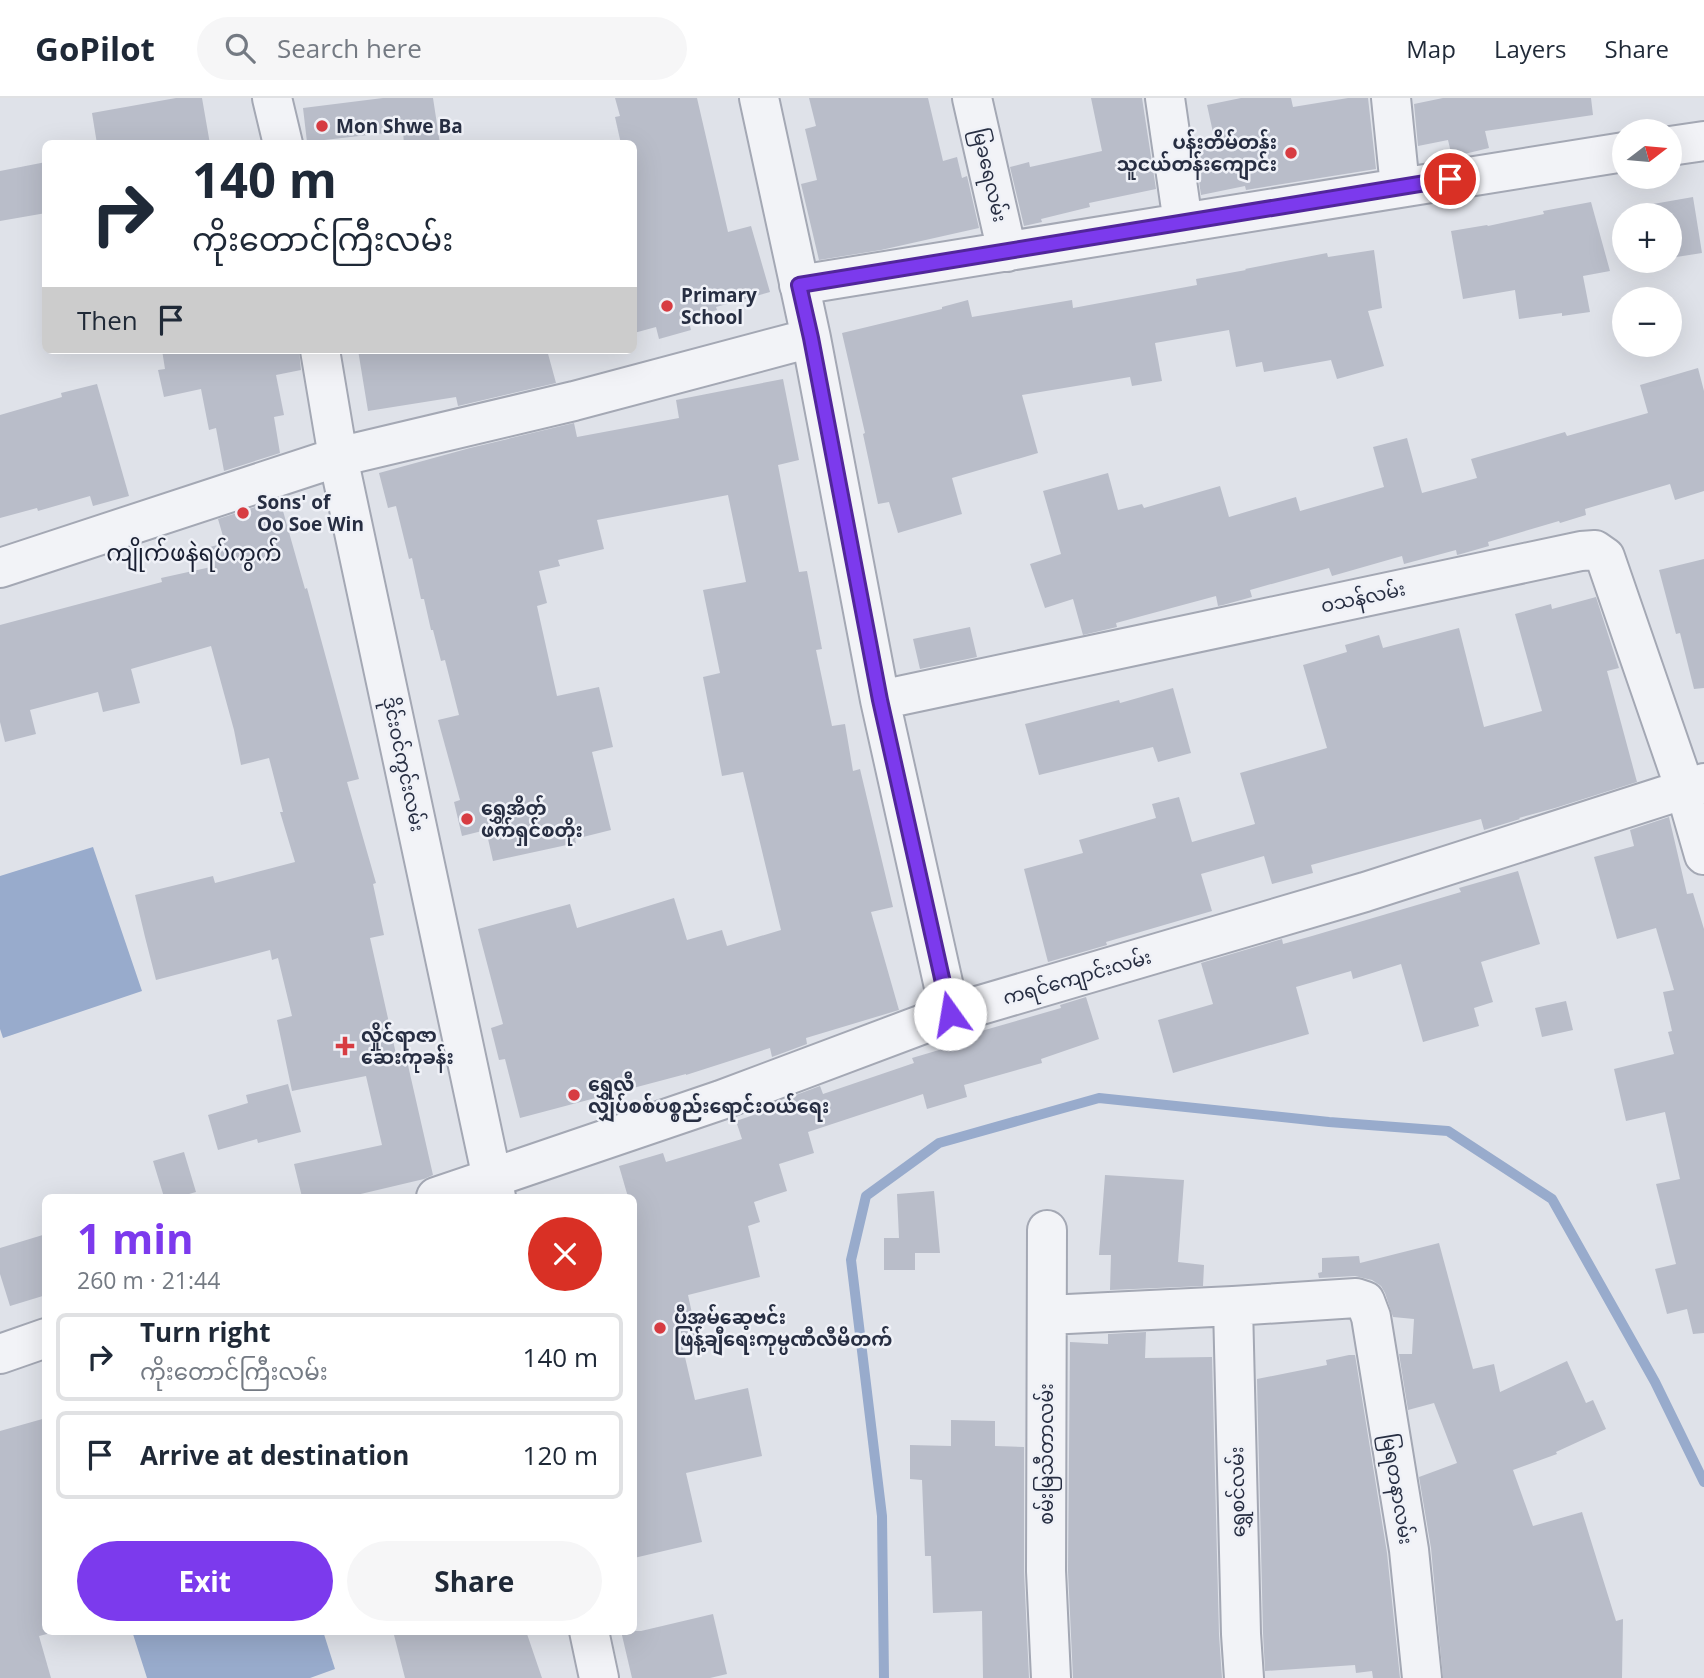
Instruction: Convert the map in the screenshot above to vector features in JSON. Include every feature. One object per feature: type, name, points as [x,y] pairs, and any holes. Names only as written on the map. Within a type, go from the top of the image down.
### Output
[{"type":"street","points":[[272,98],[282,140]]},
{"type":"street","points":[[759,98],[811,338],[880,700],[950,1014]]},
{"type":"street","name":"မြခရေလမ်း","points":[[972,98],[1007,252]]},
{"type":"street","points":[[1165,98],[1183,223]]},
{"type":"street","points":[[1391,98],[1400,187]]},
{"type":"street","points":[[1682,144],[1704,141]]},
{"type":"street","points":[[799,285],[1612,154]]},
{"type":"street","points":[[0,568],[338,457],[574,401],[811,338]]},
{"type":"street","name":"ဒိုင်းဝင်ကွင်းလမ်း","points":[[321,354],[338,457],[494,1187]]},
{"type":"street","name":"ဝသန်လမ်း","points":[[880,700],[1595,550],[1605,556],[1695,786],[1704,855]]},
{"type":"street","name":"ကရင်ကျောင်းလမ်း","points":[[453,1194],[494,1187],[950,1014],[1365,892],[1695,786]]},
{"type":"street","name":"စမ်းမြသီတာလမ်း","points":[[1047,1230],[1046,1571],[1051,1678]]},
{"type":"street","name":"မြရတနာလမ်း","points":[[1233,1306],[1356,1298],[1365,1301],[1371,1317],[1409,1550],[1422,1678]]},
{"type":"street","points":[[1046,1315],[1233,1306]]},
{"type":"street","name":"ရွှေစင်လမ်း","points":[[1233,1306],[1244,1678]]},
{"type":"street","points":[[0,1354],[42,1339]]},
{"type":"street","points":[[590,1635],[599,1678]]},
{"type":"water","points":[[93,847],[142,991],[3,1038],[0,1029],[0,876]]},
{"type":"water","points":[[133,1635],[324,1635],[335,1669],[310,1678],[147,1678]]},
{"type":"building","points":[[176,98],[202,98],[209,140],[96,140],[92,113]]},
{"type":"building","points":[[383,98],[433,98],[439,140],[404,140],[403,131],[307,140],[303,108]]},
{"type":"building","points":[[615,98],[697,98],[728,232],[751,226],[770,292],[688,318],[691,330],[659,339],[656,327],[637,332],[637,140],[620,140],[615,117],[620,116]]},
{"type":"building","points":[[809,98],[928,98],[943,161],[957,157],[962,178],[967,176],[979,228],[881,250],[819,260],[801,184],[817,180],[805,129],[816,126]]},
{"type":"building","points":[[1091,98],[1142,98],[1156,189],[1089,203],[1090,207],[1024,226],[1010,167],[1029,162],[1030,167],[1102,151]]},
{"type":"building","points":[[1241,98],[1291,98],[1293,107],[1348,98],[1368,98],[1376,169],[1246,190],[1245,186],[1201,195],[1193,141],[1214,137],[1207,105]]},
{"type":"building","points":[[1443,98],[1591,98],[1593,115],[1485,131],[1489,148],[1452,157],[1448,140],[1418,146],[1414,104]]},
{"type":"building","points":[[42,163],[42,214],[0,221],[0,171]]},
{"type":"building","points":[[1693,197],[1702,253],[1682,256],[1682,203],[1659,203]]},
{"type":"building","points":[[1591,202],[1610,271],[1583,276],[1590,312],[1519,319],[1515,290],[1463,299],[1451,231],[1488,226],[1544,214],[1543,211]]},
{"type":"building","points":[[1374,250],[1382,308],[1368,311],[1384,366],[1337,379],[1331,360],[1264,372],[1262,362],[1236,367],[1229,330],[1155,343],[1162,381],[1132,386],[1130,377],[1022,395],[1038,453],[952,478],[962,514],[898,533],[889,502],[878,504],[842,333],[942,309],[968,300],[972,317],[1072,300],[1073,308],[1197,285],[1196,279],[1327,253],[1328,257]]},
{"type":"building","points":[[163,354],[299,354],[301,370],[276,375],[284,415],[274,417],[280,453],[224,471],[216,428],[209,430],[201,389],[164,397],[158,370],[165,369]]},
{"type":"building","points":[[359,354],[548,354],[556,383],[458,406],[456,397],[368,411]]},
{"type":"building","points":[[1698,368],[1704,391],[1704,491],[1675,500],[1670,484],[1585,509],[1586,515],[1488,542],[1489,546],[1461,554],[1457,555],[1456,550],[1404,564],[1402,556],[1332,576],[1329,568],[1250,590],[1252,597],[1223,605],[1218,606],[1216,596],[1116,623],[1117,627],[1083,635],[1073,599],[1045,608],[1030,564],[1061,554],[1043,491],[1108,473],[1118,510],[1142,504],[1144,508],[1220,486],[1229,517],[1296,497],[1300,511],[1384,487],[1373,447],[1407,438],[1422,493],[1477,478],[1471,459],[1565,432],[1567,436],[1648,413],[1640,385]]},
{"type":"building","points":[[783,379],[799,460],[778,465],[799,572],[807,571],[822,649],[816,650],[832,726],[845,724],[853,771],[860,769],[893,907],[871,912],[899,1010],[806,1038],[807,1044],[772,1057],[770,1048],[686,1075],[520,1118],[505,1059],[499,1060],[491,1028],[503,1024],[478,929],[570,904],[577,928],[674,898],[687,940],[722,930],[727,946],[781,930],[743,772],[722,776],[703,677],[720,673],[703,590],[746,582],[728,495],[597,520],[604,549],[558,560],[560,566],[539,571],[547,603],[537,606],[557,696],[599,687],[613,747],[592,752],[611,830],[575,839],[576,843],[493,861],[486,830],[462,836],[454,802],[460,800],[438,720],[459,715],[445,660],[441,661],[424,599],[421,599],[396,506],[388,508],[379,473],[574,423],[577,437],[679,418],[676,400]]},
{"type":"building","points":[[97,384],[129,496],[93,506],[90,496],[38,511],[37,508],[0,518],[0,415],[62,397],[61,393]]},
{"type":"building","points":[[286,497],[290,509],[283,511],[359,779],[347,782],[376,883],[373,884],[384,935],[370,938],[396,1054],[405,1052],[433,1175],[424,1179],[361,1194],[301,1194],[294,1164],[382,1145],[366,1076],[292,1091],[277,1020],[292,1016],[278,958],[272,960],[270,950],[156,980],[135,895],[213,876],[215,883],[295,862],[280,812],[283,812],[269,758],[241,765],[211,646],[131,669],[140,703],[103,712],[98,692],[30,710],[36,734],[5,742],[0,722],[0,625],[162,582],[161,578],[211,567],[206,548],[225,543],[218,519]]},
{"type":"building","points":[[1704,559],[1704,688],[1694,689],[1680,633],[1676,634],[1659,570]]},
{"type":"building","points":[[1596,597],[1619,668],[1607,671],[1637,782],[1484,830],[1481,819],[1311,865],[1313,873],[1272,884],[1264,856],[1201,874],[1212,911],[1048,962],[1024,869],[1083,853],[1079,840],[1156,818],[1152,804],[1179,797],[1192,842],[1255,824],[1240,773],[1327,748],[1303,665],[1347,652],[1345,645],[1379,635],[1383,648],[1459,628],[1484,727],[1542,711],[1515,614],[1551,604],[1552,609]]},
{"type":"building","points":[[970,627],[977,657],[920,669],[913,639]]},
{"type":"building","points":[[1173,688],[1191,753],[1158,762],[1153,747],[1039,775],[1025,724]]},
{"type":"building","points":[[1669,817],[1687,894],[1693,893],[1704,929],[1704,1333],[1693,1334],[1687,1309],[1667,1314],[1655,1269],[1676,1264],[1656,1184],[1680,1179],[1665,1112],[1626,1121],[1614,1069],[1674,1054],[1663,992],[1674,990],[1656,928],[1617,939],[1594,857],[1634,846],[1630,830]]},
{"type":"building","points":[[1518,871],[1540,944],[1481,962],[1493,1002],[1474,1008],[1479,1026],[1423,1042],[1401,964],[1353,979],[1351,971],[1296,987],[1309,1034],[1173,1073],[1158,1020],[1213,1004],[1201,963],[1282,939],[1283,944],[1312,936],[1461,892],[1459,888]]},
{"type":"building","points":[[1086,997],[1099,1039],[1041,1059],[1042,1063],[964,1085],[967,1097],[927,1109],[923,1094],[808,1132],[814,1153],[779,1164],[787,1191],[754,1202],[760,1222],[748,1226],[760,1277],[688,1295],[697,1336],[681,1340],[695,1400],[748,1388],[762,1456],[686,1473],[702,1542],[637,1557],[637,1194],[627,1194],[619,1166],[663,1153],[666,1162],[742,1139],[736,1121],[786,1104],[785,1099],[820,1086],[823,1094],[914,1063],[912,1058],[966,1042],[964,1036],[1061,1008],[1060,1005]]},
{"type":"building","points":[[1566,1001],[1573,1030],[1542,1037],[1535,1008]]},
{"type":"building","points":[[288,1084],[301,1132],[258,1143],[257,1139],[218,1150],[208,1115],[248,1103],[246,1095]]},
{"type":"building","points":[[184,1152],[196,1192],[163,1194],[153,1161]]},
{"type":"building","points":[[1105,1175],[1184,1180],[1178,1262],[1204,1265],[1203,1286],[1110,1290],[1111,1255],[1099,1255]]},
{"type":"building","points":[[934,1191],[940,1253],[915,1253],[915,1270],[884,1270],[884,1238],[899,1238],[897,1194]]},
{"type":"building","points":[[42,1235],[42,1296],[10,1306],[0,1274],[0,1248]]},
{"type":"building","points":[[1439,1243],[1473,1369],[1494,1364],[1500,1392],[1567,1361],[1586,1403],[1593,1400],[1606,1429],[1556,1452],[1557,1454],[1513,1470],[1533,1526],[1582,1512],[1616,1621],[1623,1619],[1622,1678],[1443,1678],[1431,1548],[1419,1477],[1457,1463],[1434,1403],[1408,1410],[1399,1354],[1412,1354],[1414,1319],[1393,1317],[1385,1293],[1381,1286],[1372,1280],[1355,1276],[1319,1278],[1318,1273],[1322,1272],[1322,1258],[1359,1256],[1360,1263]]},
{"type":"building","points":[[1146,1332],[1145,1358],[1212,1357],[1222,1678],[1073,1678],[1068,1571],[1070,1342],[1108,1344],[1108,1334]]},
{"type":"building","points":[[1355,1355],[1387,1553],[1400,1678],[1373,1678],[1372,1671],[1356,1673],[1355,1665],[1265,1671],[1257,1379],[1327,1365],[1326,1360]]},
{"type":"building","points":[[42,1419],[43,1635],[39,1636],[51,1678],[0,1678],[0,1431]]},
{"type":"building","points":[[951,1420],[995,1421],[995,1446],[1024,1447],[1024,1571],[1029,1678],[983,1678],[982,1611],[933,1613],[931,1556],[925,1556],[922,1480],[910,1479],[910,1445],[951,1446]]},
{"type":"building","points":[[713,1614],[727,1674],[710,1678],[632,1678],[622,1635],[637,1635],[637,1631]]},
{"type":"building","points":[[394,1635],[527,1635],[542,1678],[405,1678]]},
{"type":"waterway","points":[[884,1678],[882,1516],[851,1260],[866,1196],[939,1143],[1099,1098],[1329,1122],[1448,1131],[1552,1199],[1655,1382],[1704,1482]]},
{"type":"place","name":"Mon Shwe Ba","points":[[322,126]]},
{"type":"place","name":"ပန်းတိမ်တန်း သူငယ်တန်းကျောင်း","points":[[1291,153]]},
{"type":"place","name":"Primary School","points":[[667,306]]},
{"type":"place","name":"Sons' of Oo Soe Win","points":[[243,513]]},
{"type":"place","name":"ရွှေအိတ် ဖက်ရှင်စတိုး","points":[[467,819]]},
{"type":"place","name":"လှိုင်ရာဇာ ဆေးကုခန်း","points":[[345,1046]]},
{"type":"place","name":"ရွှေလီ လျှပ်စစ်ပစ္စည်းရောင်းဝယ်ရေး","points":[[574,1095]]},
{"type":"place","name":"ပီအမ်ဆေ့ဗင်း ဖြန့်ချီရေးကုမ္ပဏီလီမိတက်","points":[[660,1328]]},
{"type":"district","name":"ကျိုက်ဖနဲရပ်ကွက်","points":[[194,553]]},
{"type":"route","points":[[950,1014],[880,700],[799,285],[1450,179]]}]
